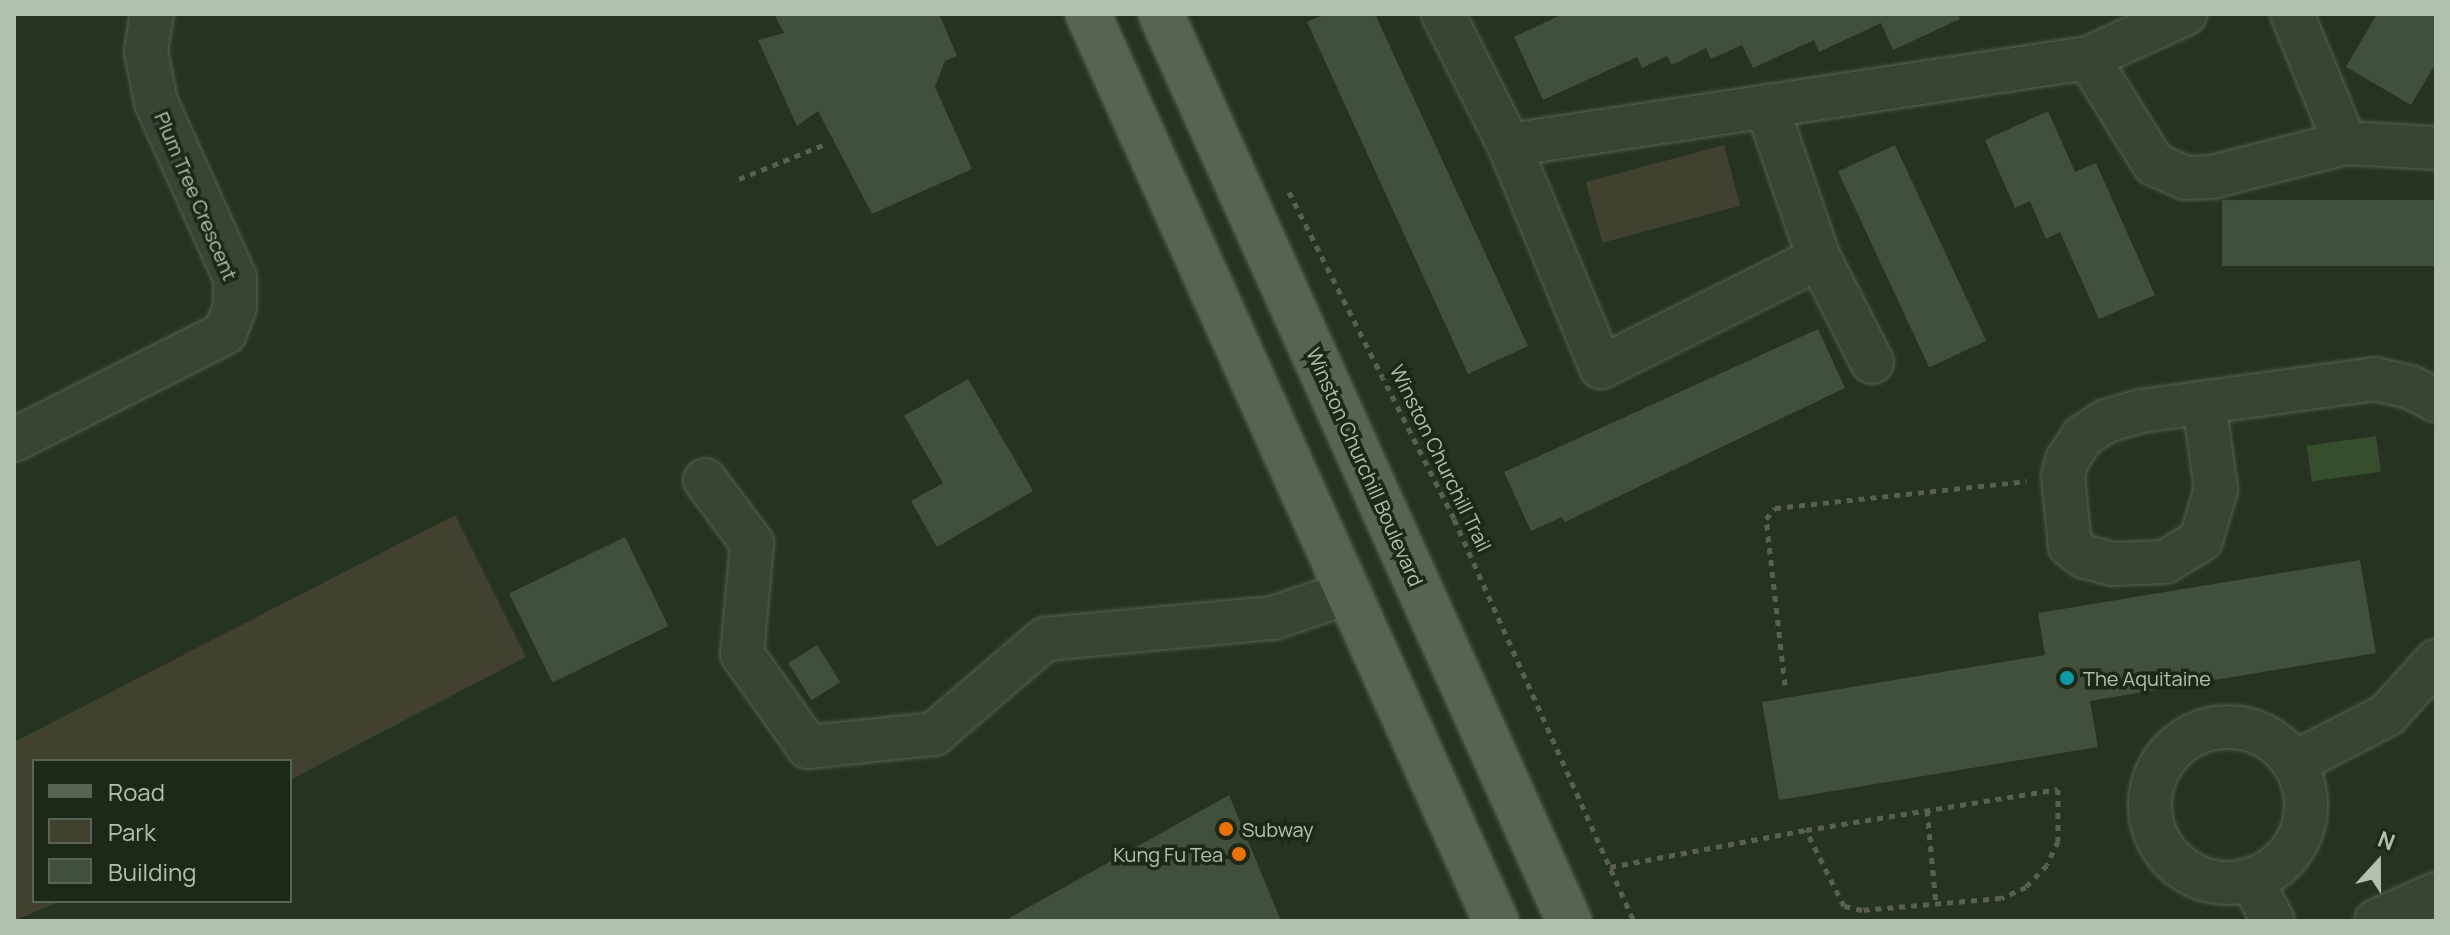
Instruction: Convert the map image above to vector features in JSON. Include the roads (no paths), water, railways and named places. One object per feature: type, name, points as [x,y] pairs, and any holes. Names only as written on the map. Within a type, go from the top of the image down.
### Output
[{"type":"main road","points":[[1088,14],[1496,921]]},
{"type":"main road","name":"Winston Churchill Boulevard","points":[[1161,14],[1569,921]]},
{"type":"street","name":"Plum Tree Crescent","points":[[14,440],[225,333],[235,307],[235,278],[156,102],[146,51],[152,14]]},
{"type":"street","points":[[1443,14],[1509,145],[1601,367],[1819,258]]},
{"type":"street","points":[[1509,145],[1574,132],[1768,110],[2088,58],[2185,14]]},
{"type":"street","points":[[2292,14],[2345,143]]},
{"type":"street","points":[[2088,58],[2154,164],[2185,178],[2212,177],[2345,143],[2436,148]]},
{"type":"street","points":[[1768,110],[1819,258],[1872,362]]},
{"type":"street","points":[[2204,404],[2216,489],[2211,519],[2201,540],[2165,562],[2113,564],[2085,557],[2070,546],[2063,477],[2083,436],[2106,421],[2141,411],[2375,379],[2436,400]]},
{"type":"street","points":[[705,480],[752,543],[742,654],[808,747],[934,734],[1045,639],[1273,618],[1350,592]]},
{"type":"street","points":[[2294,763],[2387,715],[2436,661]]},
{"type":"street","points":[[2226,726],[2252,731],[2276,743],[2294,763],[2306,808],[2301,831],[2290,852],[2251,879],[2225,883],[2199,877],[2176,863],[2159,842],[2151,817],[2151,791],[2160,765],[2188,738],[2226,726]]},
{"type":"street","points":[[2251,879],[2273,921]]},
{"type":"street","points":[[2376,921],[2436,894]]},
{"type":"place","name":"The Aquitaine","points":[[2067,678]]},
{"type":"place","name":"Subway","points":[[1226,829]]},
{"type":"place","name":"Kung Fu Tea","points":[[1239,854]]}]
